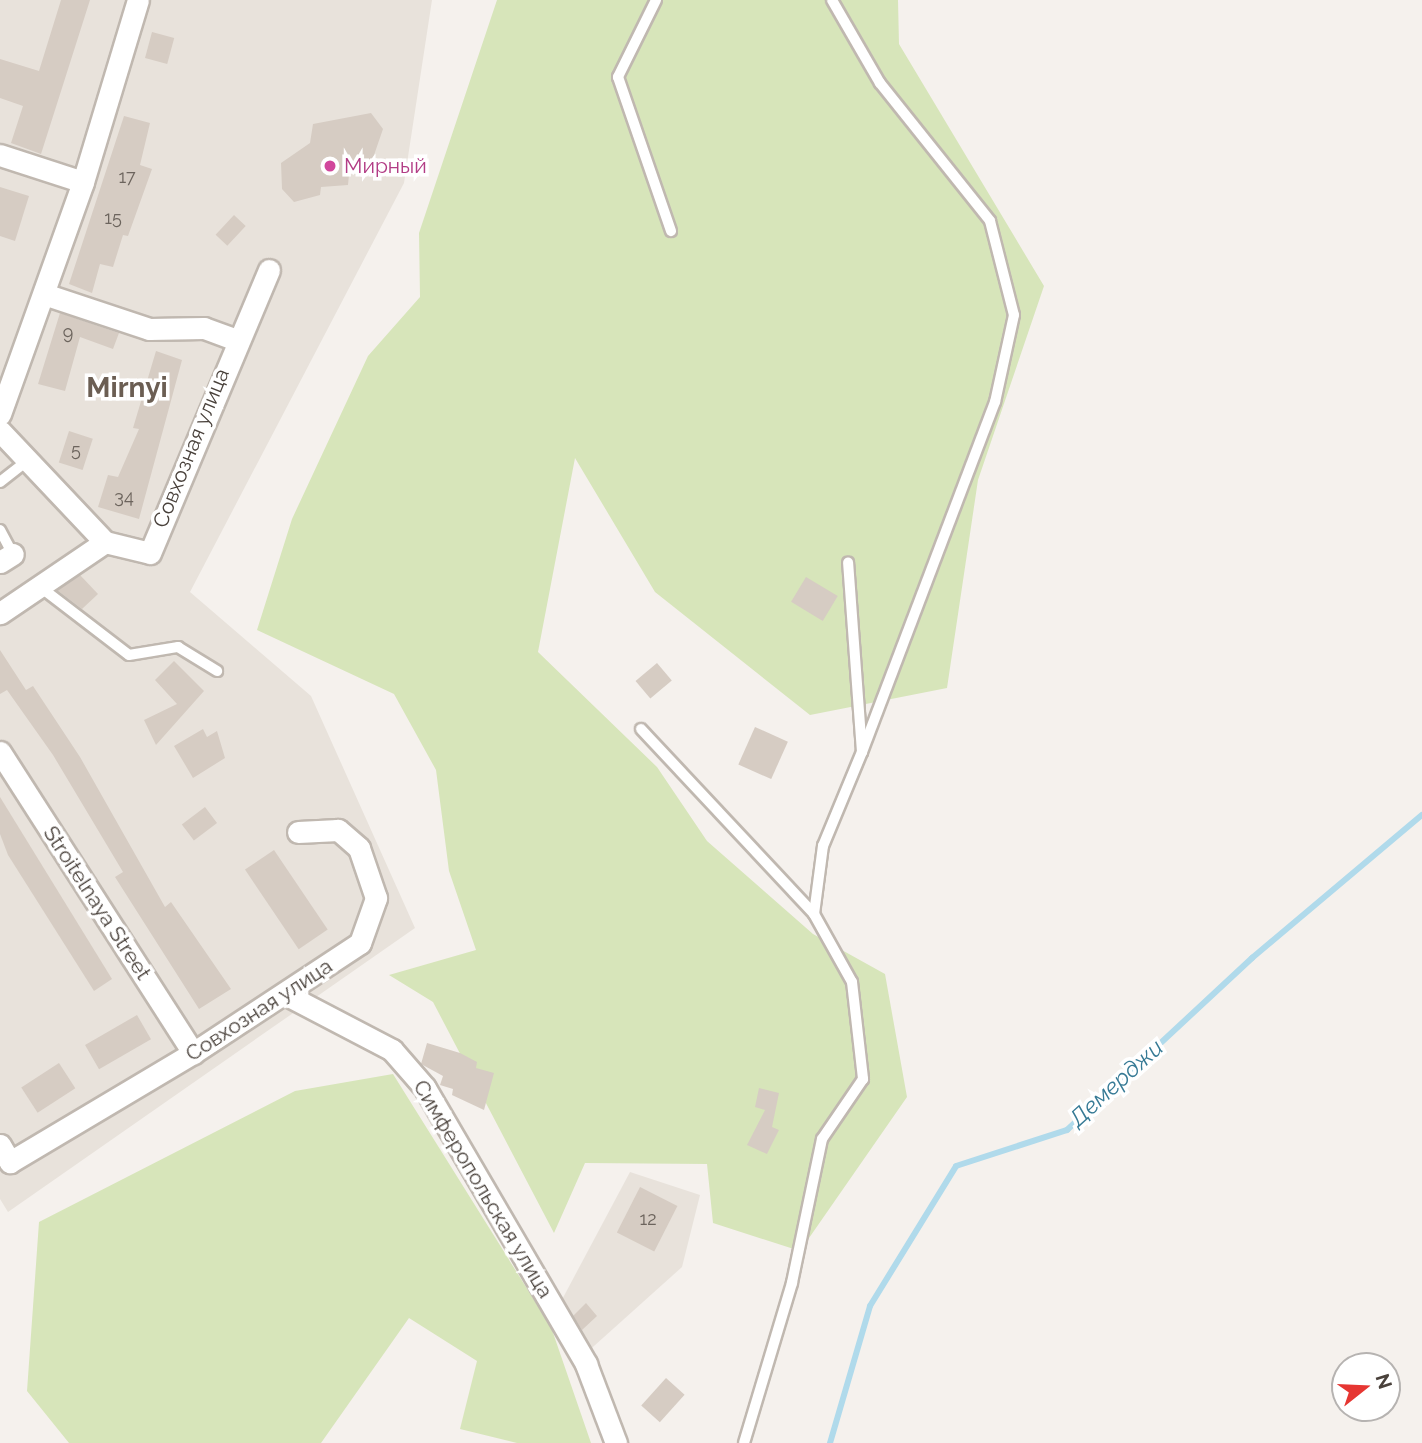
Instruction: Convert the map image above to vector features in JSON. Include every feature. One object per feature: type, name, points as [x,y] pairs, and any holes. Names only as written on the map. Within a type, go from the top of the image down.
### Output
[{"type":"street","points":[[0,414],[83,182],[138,0]]},
{"type":"street","points":[[0,155],[83,182]]},
{"type":"street","points":[[44,294],[149,329],[204,328],[235,339],[269,270]]},
{"type":"street","name":"Совхозная улица","points":[[105,542],[150,553],[235,339]]},
{"type":"street","points":[[0,431],[105,542],[0,613]]},
{"type":"street","name":"Stroitelnaya Street","points":[[0,752],[194,1053]]},
{"type":"street","name":"Совхозная улица","points":[[5,1153],[194,1053],[360,943],[376,898],[374,879],[353,840],[338,830],[298,832]]},
{"type":"street","name":"Симферопольская улица","points":[[285,994],[392,1050],[425,1088],[586,1364],[616,1443]]},
{"type":"lane","points":[[656,0],[618,77],[671,231]]},
{"type":"lane","points":[[814,914],[823,846],[862,752],[995,402],[1014,316],[990,221],[880,83],[832,0]]},
{"type":"lane","points":[[0,482],[27,460]]},
{"type":"lane","points":[[0,530],[6,558]]},
{"type":"lane","points":[[848,563],[862,752]]},
{"type":"lane","points":[[40,586],[130,655],[178,647],[217,671]]},
{"type":"lane","points":[[641,729],[814,914],[852,982],[863,1079],[822,1139],[792,1283],[744,1443]]},
{"type":"shaded area","points":[[0,0],[432,0],[404,183],[190,592],[311,696],[415,928],[8,1212],[0,1199]]},
{"type":"shaded area","points":[[630,1172],[700,1195],[682,1267],[584,1355],[557,1309]]},
{"type":"green space","points":[[497,0],[898,0],[899,44],[1044,286],[978,480],[947,688],[810,715],[655,592],[575,458],[538,652],[657,767],[707,841],[813,934],[885,974],[907,1097],[800,1251],[713,1223],[707,1164],[585,1163],[554,1233],[433,1002],[389,975],[476,950],[449,871],[436,770],[394,694],[257,630],[292,519],[368,356],[420,297],[419,233]]},
{"type":"green space","points":[[393,1074],[551,1327],[591,1443],[517,1443],[460,1429],[477,1361],[409,1318],[321,1443],[69,1443],[27,1391],[39,1222],[295,1091]]},
{"type":"building","points":[[61,0],[90,0],[41,154],[11,143],[23,106],[0,98],[0,59],[39,71]]},
{"type":"building","points":[[152,32],[174,38],[167,64],[145,58]]},
{"type":"building","points":[[371,113],[383,129],[373,158],[350,164],[348,185],[321,187],[320,195],[294,202],[282,189],[281,163],[310,143],[313,124]]},
{"type":"building","points":[[124,116],[150,123],[140,165],[152,169],[128,236],[123,235],[113,267],[100,264],[92,293],[69,284]]},
{"type":"building","points":[[0,187],[29,196],[15,241],[0,236]]},
{"type":"building","points":[[234,215],[246,226],[227,246],[216,235]]},
{"type":"building","points":[[60,313],[119,333],[113,349],[80,337],[65,391],[38,384]]},
{"type":"building","points":[[156,351],[182,360],[139,519],[98,507],[108,475],[118,477],[139,429],[133,428]]},
{"type":"building","points":[[69,431],[93,439],[83,470],[59,462]]},
{"type":"building","points":[[80,575],[98,594],[82,609],[57,590]]},
{"type":"building","points":[[806,577],[838,596],[823,621],[791,602]]},
{"type":"building","points":[[0,650],[26,690],[33,686],[80,757],[165,907],[171,902],[231,989],[199,1009],[115,877],[123,872],[53,755],[7,690],[0,694]]},
{"type":"building","points":[[174,661],[204,691],[156,745],[144,720],[177,704],[155,680]]},
{"type":"building","points":[[657,663],[672,681],[650,699],[636,681]]},
{"type":"building","points":[[755,727],[788,742],[771,779],[738,764]]},
{"type":"building","points":[[203,729],[207,737],[217,731],[225,758],[193,778],[174,746]]},
{"type":"building","points":[[0,797],[112,979],[94,991],[8,855],[0,834]]},
{"type":"building","points":[[205,807],[217,823],[194,840],[182,824]]},
{"type":"building","points":[[274,850],[328,930],[299,949],[245,870]]},
{"type":"building","points":[[137,1015],[151,1039],[99,1069],[85,1045]]},
{"type":"building","points":[[427,1043],[460,1053],[477,1062],[476,1068],[494,1073],[484,1110],[452,1095],[453,1089],[440,1085],[443,1076],[421,1064]]},
{"type":"building","points":[[59,1063],[75,1088],[38,1113],[21,1088]]},
{"type":"building","points":[[759,1088],[779,1093],[772,1127],[779,1130],[767,1154],[747,1145],[765,1110],[755,1107]]},
{"type":"building","points":[[640,1187],[677,1206],[654,1252],[617,1232]]},
{"type":"building","points":[[586,1303],[597,1316],[582,1330],[573,1316]]},
{"type":"building","points":[[666,1378],[685,1395],[660,1422],[641,1405]]},
{"type":"waterway","name":"Демерджи","points":[[830,1443],[870,1306],[956,1166],[1067,1130],[1252,958],[1422,815]]},
{"type":"place","name":"Мирный","points":[[330,166]]},
{"type":"district","name":"Mirnyi","points":[[127,388]]}]
